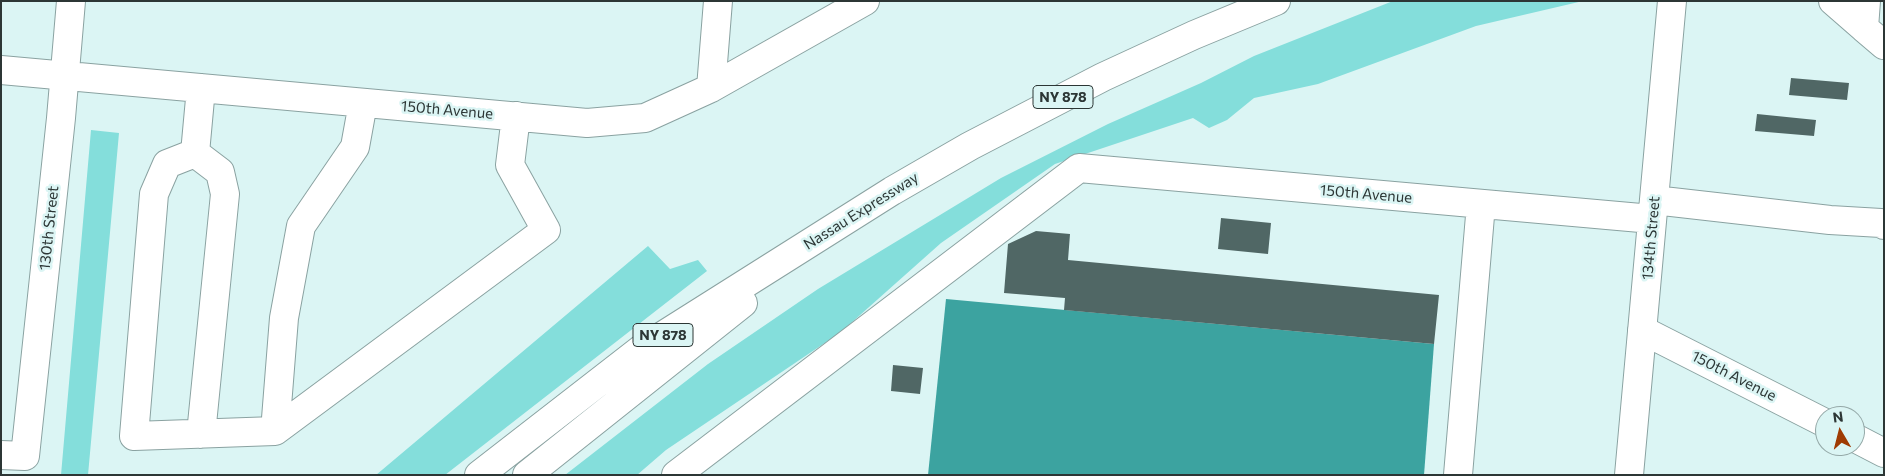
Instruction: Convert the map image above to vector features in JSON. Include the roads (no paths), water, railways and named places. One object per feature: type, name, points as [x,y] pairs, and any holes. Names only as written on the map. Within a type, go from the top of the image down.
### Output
[{"type":"main road","name":"130th Street","points":[[13,455],[64,76],[71,1]]},
{"type":"main road","points":[[711,88],[718,1]]},
{"type":"main road","name":"150th Avenue","points":[[1,70],[587,123],[645,118],[711,88],[865,1]]},
{"type":"main road","name":"Nassau Expressway","points":[[479,475],[640,350],[858,212],[970,146],[1058,100],[1194,35],[1276,1]]},
{"type":"main road","name":"134th Street","points":[[1629,475],[1672,1]]},
{"type":"main road","points":[[1834,1],[1874,37]]},
{"type":"main road","points":[[1866,1],[1874,37]]},
{"type":"main road","points":[[195,153],[201,88]]},
{"type":"main road","points":[[274,431],[284,318],[301,226],[355,147],[363,103]]},
{"type":"main road","points":[[195,153],[167,164],[154,194],[134,436],[274,431],[546,230],[510,165],[516,116]]},
{"type":"main road","points":[[195,153],[220,172],[225,194],[201,434]]},
{"type":"main road","name":"150th Avenue","points":[[676,475],[1079,168],[1545,211],[1653,210],[1881,223],[1884,225]]},
{"type":"main road","points":[[1458,475],[1481,204]]},
{"type":"main road","points":[[526,475],[858,212]]},
{"type":"main road","name":"150th Avenue","points":[[1642,330],[1815,418]]},
{"type":"main road","points":[[1865,443],[1884,453]]}]
